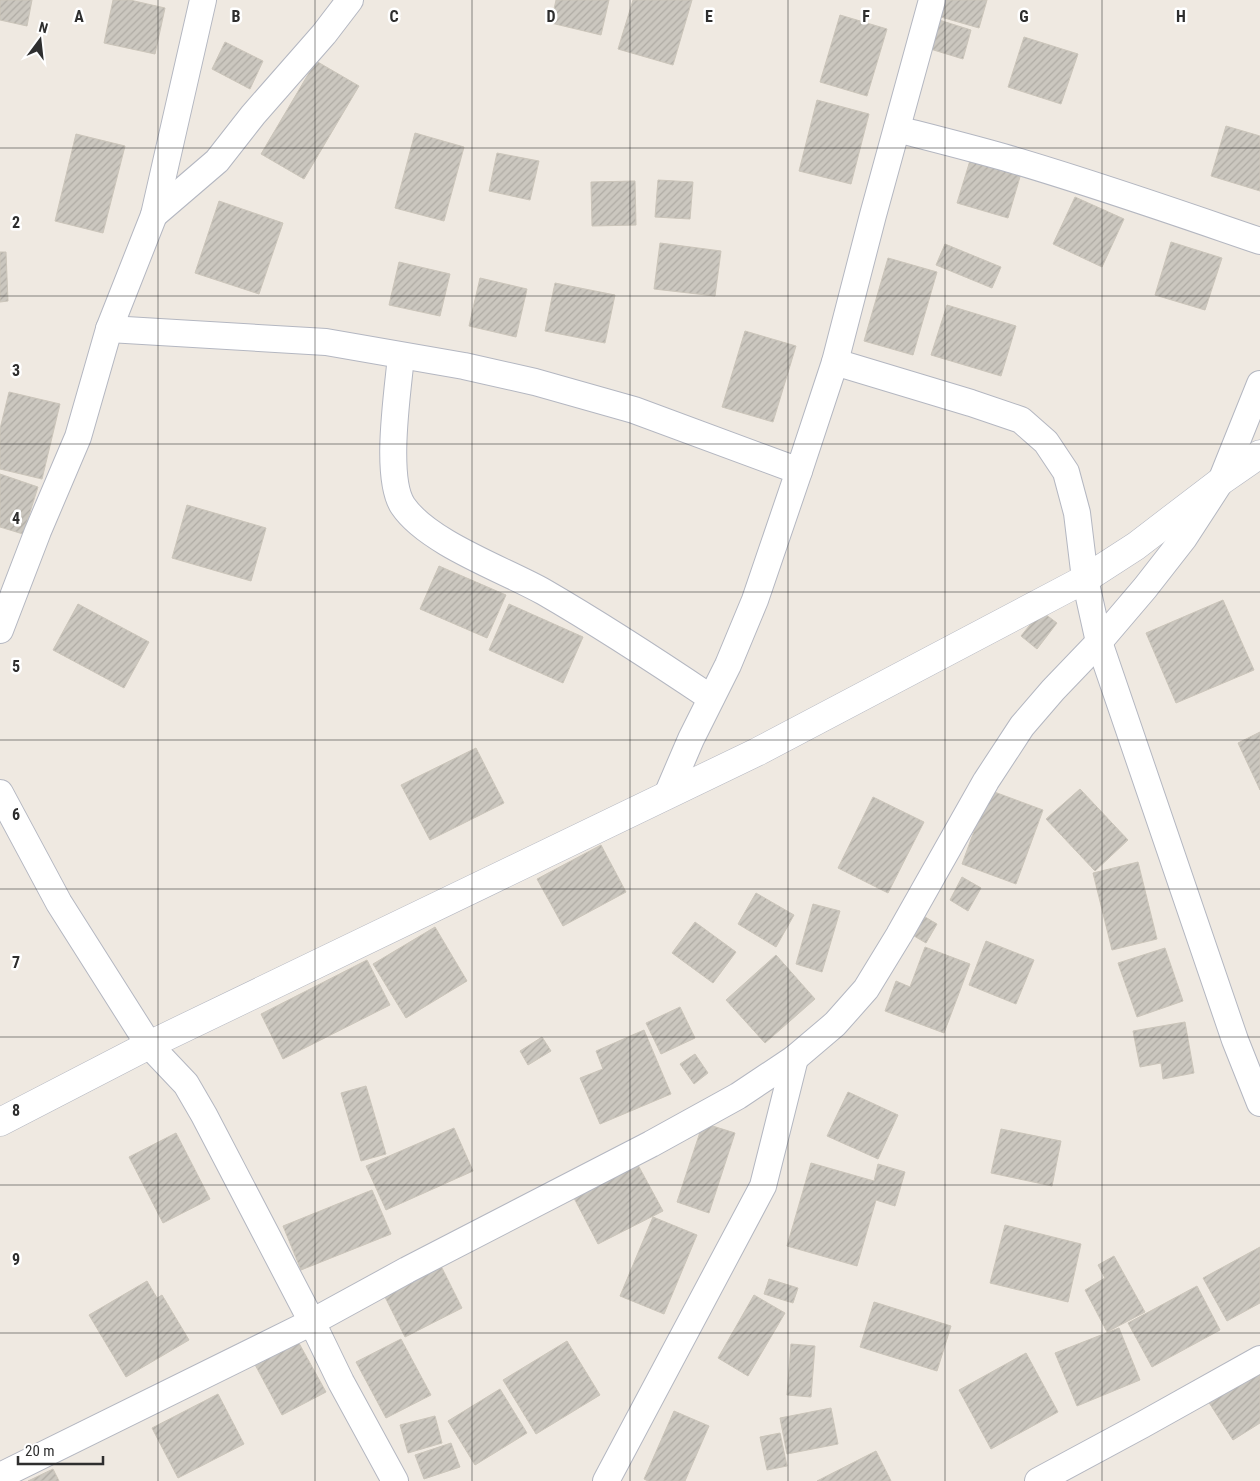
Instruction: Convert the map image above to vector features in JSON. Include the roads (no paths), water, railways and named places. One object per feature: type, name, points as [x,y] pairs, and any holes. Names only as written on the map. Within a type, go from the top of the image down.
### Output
[{"type":"main road","points":[[0,1122],[150,1045],[757,752],[1085,579],[1136,546],[1221,481],[1260,454]]},
{"type":"street","points":[[0,630],[38,531],[78,437],[109,329],[154,215],[203,0]]},
{"type":"street","points":[[154,215],[217,161],[324,34],[350,0]]},
{"type":"street","points":[[667,795],[728,665],[754,600],[799,471],[835,362],[932,0]]},
{"type":"street","points":[[897,129],[1004,157],[1159,206],[1260,242]]},
{"type":"street","points":[[109,329],[326,342],[464,366],[535,382],[625,407],[799,471]]},
{"type":"street","points":[[401,356],[393,437],[394,479],[402,505],[422,525],[449,544],[541,591],[595,622],[711,698]]},
{"type":"street","points":[[835,362],[963,400],[1021,420],[1046,442],[1066,472],[1077,512],[1085,579],[1099,642],[1235,1040],[1260,1103]]},
{"type":"street","points":[[0,1476],[312,1322],[450,1247],[650,1144],[738,1096],[794,1058],[834,1024],[866,989],[986,782],[1022,726],[1099,642],[1184,538],[1221,481],[1260,384]]},
{"type":"street","points":[[0,793],[59,903],[150,1045],[186,1084],[204,1114],[341,1382],[395,1481]]},
{"type":"street","points":[[606,1481],[763,1186],[794,1058]]},
{"type":"street","points":[[1038,1481],[1142,1426],[1260,1359]]}]
